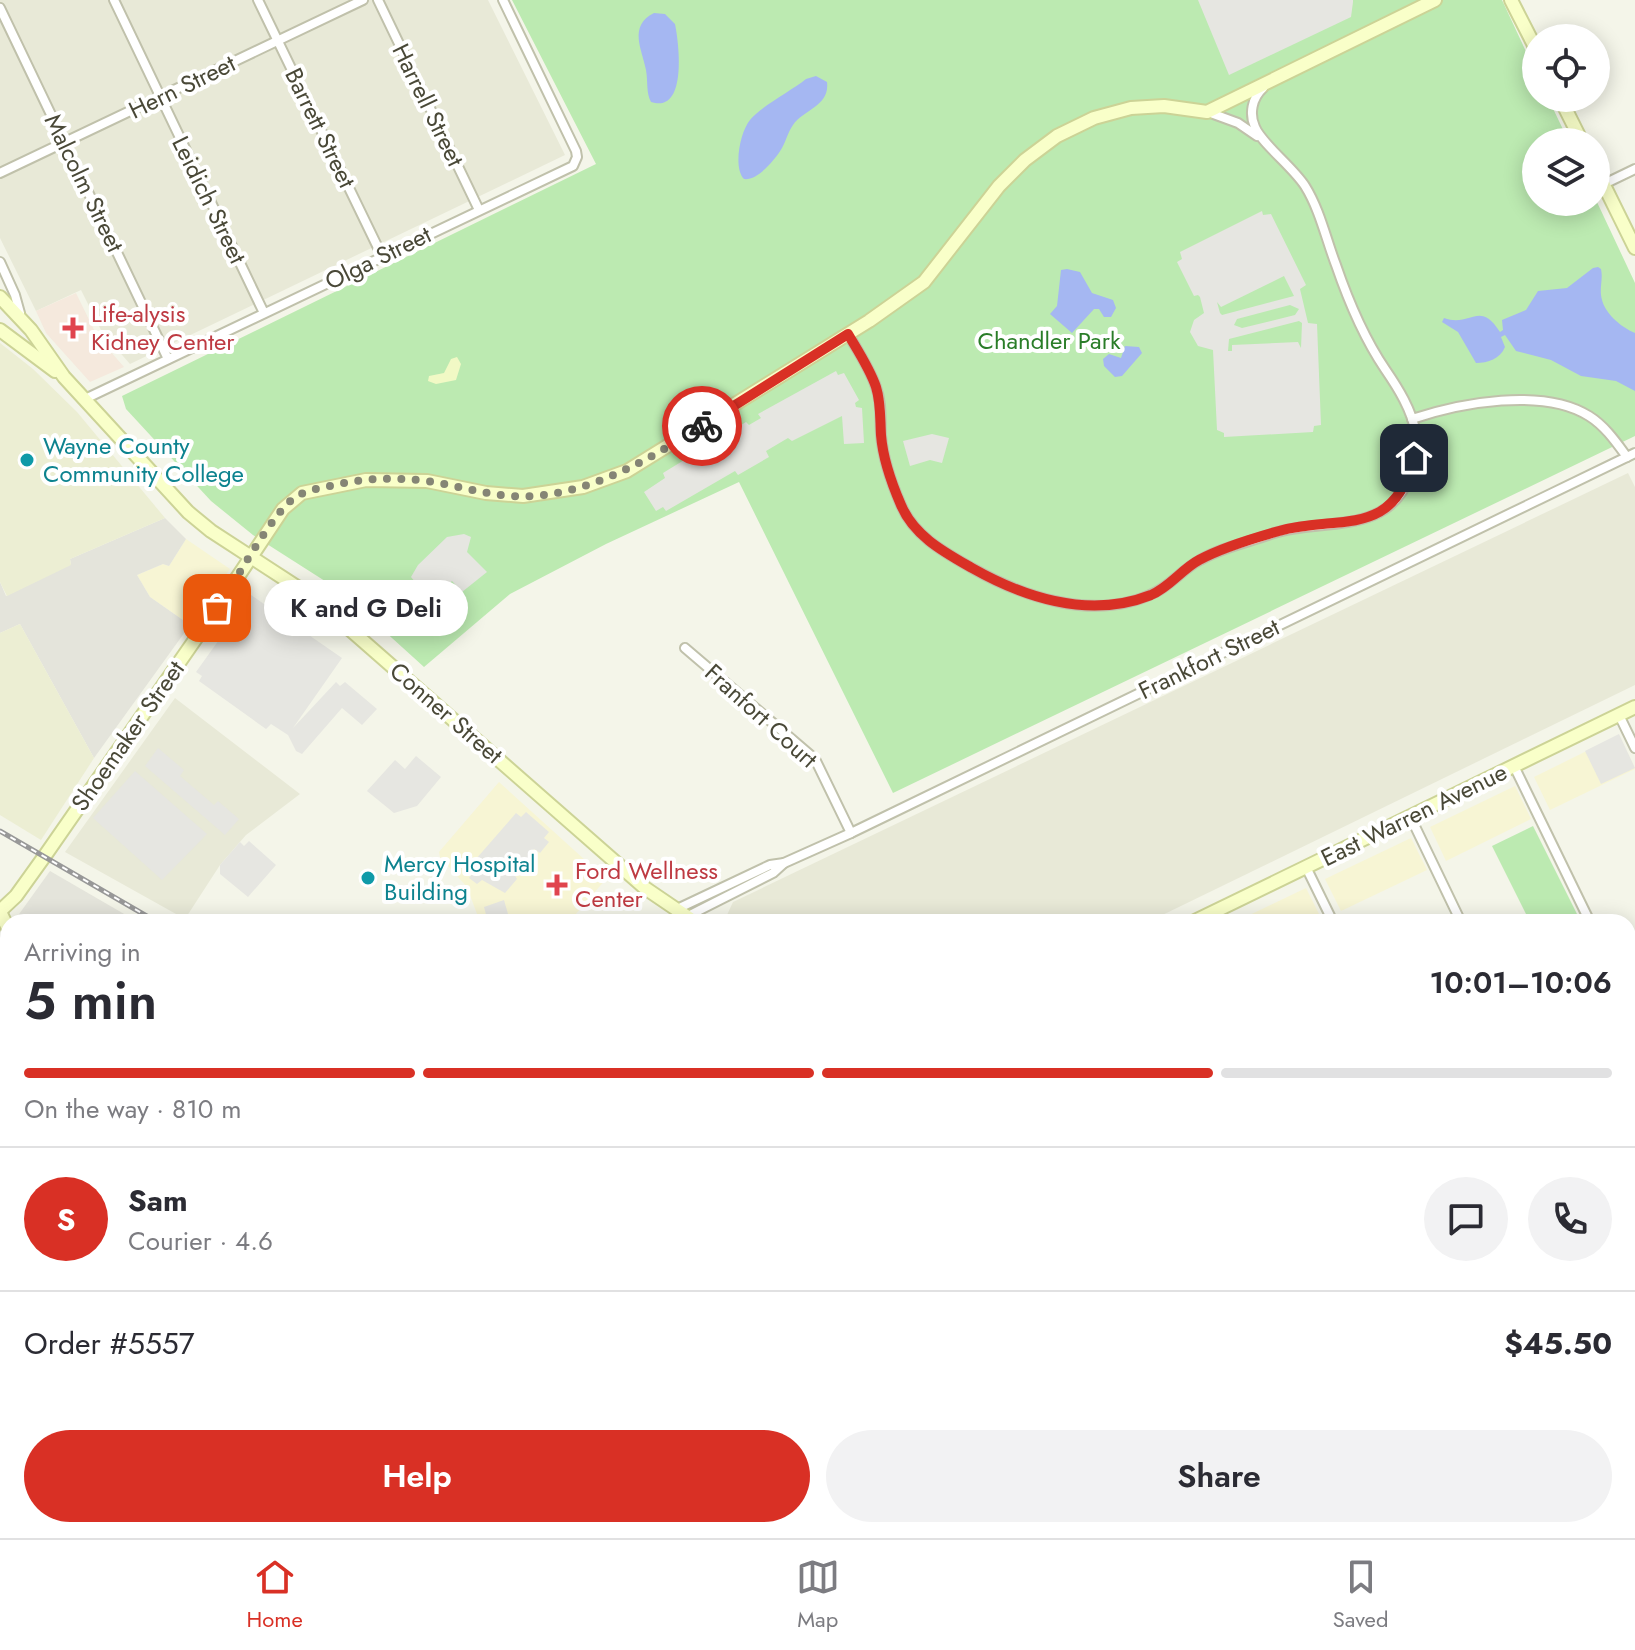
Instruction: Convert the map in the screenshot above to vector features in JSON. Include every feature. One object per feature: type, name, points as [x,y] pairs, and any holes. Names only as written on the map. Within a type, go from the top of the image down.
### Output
[{"type":"street","name":"Leidich Street","points":[[114,0],[264,313]]},
{"type":"street","name":"Barrett Street","points":[[258,0],[382,256]]},
{"type":"street","name":"Hern Street","points":[[0,173],[363,0]]},
{"type":"street","name":"Harrell Street","points":[[378,0],[479,210]]},
{"type":"street","name":"Olga Street","points":[[85,399],[573,166],[576,151],[503,0]]},
{"type":"street","points":[[1207,112],[1436,0]]},
{"type":"street","points":[[1511,0],[1523,24]]},
{"type":"street","name":"Malcolm Street","points":[[0,8],[168,359]]},
{"type":"street","points":[[1264,141],[1254,125],[1252,108],[1258,92],[1273,80]]},
{"type":"street","name":"Shoemaker Street","points":[[0,911],[16,896],[292,500],[302,493],[366,480],[406,479],[523,496],[553,493],[598,482],[653,456],[848,334],[924,282],[999,186],[1025,160],[1057,136],[1094,118],[1131,108],[1164,106],[1207,112]]},
{"type":"street","points":[[848,334],[876,386],[887,470],[902,508],[934,545],[993,580],[1026,594],[1066,603],[1104,605],[1140,598],[1158,591],[1197,561],[1215,553],[1280,531],[1354,522],[1379,512],[1398,495],[1410,475],[1416,441],[1412,419],[1395,381],[1373,348],[1353,307],[1308,190],[1291,167],[1264,141],[1238,123],[1207,112]]},
{"type":"street","points":[[1610,181],[1635,169]]},
{"type":"street","points":[[1610,196],[1635,248]]},
{"type":"street","points":[[0,262],[15,295],[16,308],[31,330]]},
{"type":"street","name":"Conner Street","points":[[0,297],[31,330],[64,377],[185,509],[211,531],[314,598],[645,888],[682,914]]},
{"type":"street","points":[[0,330],[64,377]]},
{"type":"street","points":[[1412,419],[1447,408],[1484,403],[1522,401],[1561,405],[1582,412],[1600,424],[1631,455]]},
{"type":"street","name":"Frankfort Street","points":[[689,914],[773,873],[784,863],[1631,455]]},
{"type":"street","name":"Franfort Court","points":[[685,648],[815,759],[851,833]]},
{"type":"street","name":"East Warren Avenue","points":[[1213,914],[1635,707]]},
{"type":"street","points":[[1619,715],[1635,748]]},
{"type":"street","points":[[1514,766],[1586,914]]},
{"type":"street","points":[[1410,816],[1457,914]]},
{"type":"street","points":[[1306,867],[1329,914]]},
{"type":"shaded area","points":[[0,0],[488,0],[565,155],[130,364],[102,332],[81,290],[36,311],[0,238]]},
{"type":"shaded area","points":[[1198,0],[1353,2],[1351,17],[1229,75]]},
{"type":"shaded area","points":[[1262,211],[1263,215],[1271,214],[1306,285],[1300,289],[1308,323],[1317,324],[1321,425],[1314,426],[1313,432],[1224,437],[1224,433],[1217,430],[1213,350],[1198,346],[1190,332],[1194,320],[1204,313],[1200,297],[1194,296],[1177,262],[1182,259],[1180,252]],"holes":[[[1284,276],[1294,296],[1220,313],[1217,302],[1221,307]],[[1290,305],[1299,309],[1295,315],[1242,328],[1234,325],[1237,319]],[[1299,321],[1302,323],[1301,348],[1298,342],[1232,345],[1232,351],[1228,351],[1229,339]]]},
{"type":"shaded area","points":[[76,293],[97,336],[124,367],[90,382],[46,333],[36,311]]},
{"type":"shaded area","points":[[0,343],[33,369],[77,412],[165,518],[70,559],[71,565],[7,596],[0,582]]},
{"type":"shaded area","points":[[836,371],[838,375],[844,373],[859,400],[855,403],[856,407],[862,408],[864,443],[844,444],[842,416],[792,441],[788,438],[766,451],[769,457],[738,475],[735,471],[666,511],[663,507],[656,511],[644,492],[665,478],[663,473],[746,422],[749,425],[761,418],[758,414]]},
{"type":"shaded area","points":[[932,434],[949,438],[942,463],[930,460],[910,466],[903,441]]},
{"type":"shaded area","points":[[1628,473],[1635,487],[1635,685],[1164,914],[727,914],[733,902]]},
{"type":"shaded area","points":[[165,518],[186,539],[169,566],[163,564],[137,575],[150,597],[190,625],[94,758],[20,624],[0,633],[0,582],[6,596],[71,564],[70,559]]},
{"type":"shaded area","points":[[464,534],[471,537],[467,552],[487,572],[462,592],[452,581],[429,599],[411,577],[418,565],[447,537]]},
{"type":"shaded area","points":[[186,539],[230,569],[190,625],[150,597],[137,575],[163,564],[169,566]]},
{"type":"shaded area","points":[[251,595],[342,658],[293,728],[336,682],[340,686],[345,682],[377,709],[362,725],[342,708],[302,754],[296,751],[288,735],[271,724],[266,729],[199,681],[202,676],[196,672]]},
{"type":"shaded area","points":[[20,624],[94,758],[41,840],[0,815],[0,633]]},
{"type":"shaded area","points":[[175,698],[300,794],[246,835],[220,865],[188,914],[176,914],[65,852]]},
{"type":"shaded area","points":[[1619,734],[1635,768],[1601,784],[1585,751]]},
{"type":"shaded area","points":[[1619,735],[1635,769],[1550,810],[1534,777]]},
{"type":"shaded area","points":[[158,748],[184,770],[180,776],[214,805],[218,801],[239,819],[225,835],[145,766]]},
{"type":"shaded area","points":[[416,756],[441,777],[417,806],[394,813],[367,791],[395,760],[405,769]]},
{"type":"shaded area","points":[[135,771],[207,834],[162,880],[93,818]]},
{"type":"shaded area","points":[[499,782],[606,879],[576,914],[477,914],[467,887],[439,852]]},
{"type":"shaded area","points":[[1515,786],[1531,819],[1446,861],[1430,827]]},
{"type":"shaded area","points":[[526,812],[549,832],[544,838],[549,842],[540,853],[534,849],[527,865],[513,872],[517,879],[505,893],[482,880],[477,884],[469,878],[473,872],[469,867],[516,813],[521,817]]},
{"type":"shaded area","points":[[1411,838],[1427,870],[1341,911],[1325,879]]},
{"type":"shaded area","points":[[249,841],[276,865],[248,897],[220,874],[220,865],[240,842],[244,846]]},
{"type":"shaded area","points":[[50,871],[124,914],[19,914]]},
{"type":"shaded area","points":[[1306,888],[1319,914],[1252,914]]},
{"type":"shaded area","points":[[504,900],[508,914],[486,914],[484,907]]},
{"type":"green space","name":"Chandler Park","points":[[512,0],[1502,0],[1522,43],[1522,112],[1555,112],[1562,128],[1522,128],[1522,216],[1604,216],[1635,283],[1635,436],[893,793],[739,482],[606,544],[510,594],[424,667],[339,590],[253,535],[211,501],[126,409],[122,396],[596,164]]},
{"type":"green space","points":[[1533,826],[1577,914],[1526,914],[1492,846]]},
{"type":"sand","points":[[457,357],[461,364],[456,380],[436,384],[428,381],[429,376],[444,373],[451,359]]},
{"type":"water","points":[[654,13],[665,14],[675,24],[678,46],[676,88],[671,98],[663,103],[651,102],[649,98],[639,38],[641,24]]},
{"type":"water","points":[[816,76],[827,82],[824,97],[793,125],[770,164],[754,177],[744,179],[739,167],[739,150],[750,120],[806,79]]},
{"type":"water","points":[[1598,267],[1601,269],[1601,295],[1605,308],[1619,323],[1635,333],[1635,391],[1616,381],[1581,376],[1551,360],[1516,351],[1505,335],[1501,337],[1505,347],[1500,355],[1476,363],[1458,332],[1442,322],[1444,318],[1461,320],[1486,317],[1500,332],[1503,330],[1502,320],[1526,310],[1538,291],[1567,288]]},
{"type":"water","points":[[1061,270],[1080,272],[1092,293],[1113,300],[1116,308],[1111,317],[1104,317],[1099,309],[1094,309],[1072,333],[1050,314],[1057,306]]},
{"type":"water","points":[[1125,346],[1139,347],[1142,353],[1122,376],[1115,377],[1104,366],[1103,359],[1109,354],[1121,358]]},
{"type":"railway","points":[[0,831],[143,914]]},
{"type":"way so far","points":[[217,608],[283,509],[302,493],[346,482],[406,479],[507,496],[536,496],[583,487],[627,471],[702,426]]},
{"type":"place","name":"Life-alysis Kidney Center","points":[[73,328]]},
{"type":"place","name":"Wayne County Community College","points":[[27,460]]},
{"type":"place","name":"K and G Deli","points":[[217,608]]},
{"type":"place","name":"Mercy Hospital Building","points":[[368,878]]},
{"type":"place","name":"Ford Wellness Center","points":[[557,885]]},
{"type":"route","points":[[702,426],[848,334],[876,386],[887,470],[902,508],[923,536],[944,552],[1011,588],[1048,600],[1084,605],[1104,605],[1150,595],[1166,587],[1203,558],[1280,531],[1367,518],[1389,505],[1407,484],[1414,458]]}]
